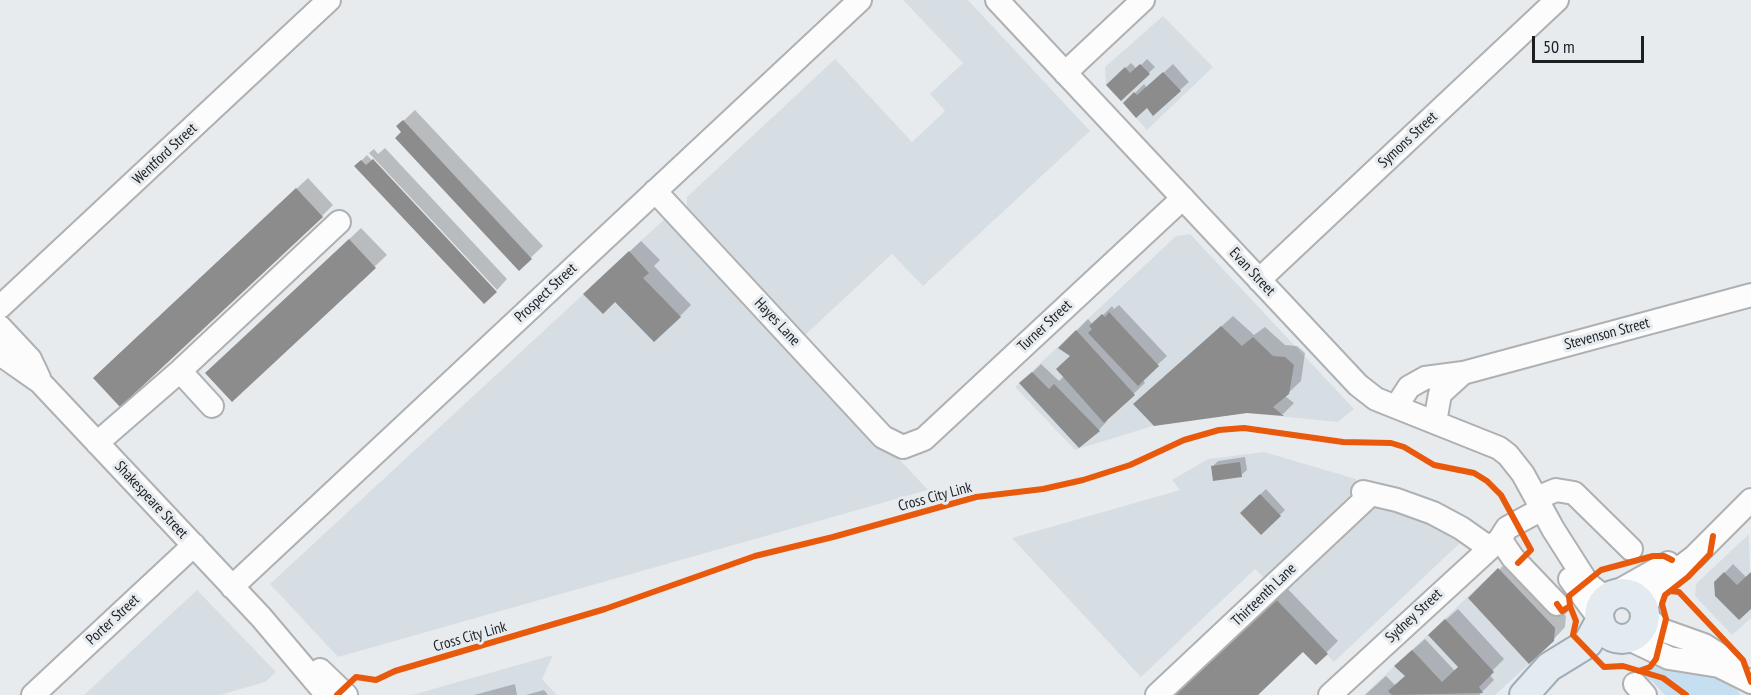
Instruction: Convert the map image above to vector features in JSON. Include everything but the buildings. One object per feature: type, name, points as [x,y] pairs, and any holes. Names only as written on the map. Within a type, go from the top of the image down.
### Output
[{"type":"main road","points":[[1524,695],[1549,667],[1588,643],[1605,607],[1632,594],[1640,600],[1645,613],[1639,632],[1594,656],[1545,695]]},
{"type":"main road","points":[[1605,607],[1607,633],[1626,638]]},
{"type":"street","name":"Wentford Street","points":[[0,308],[329,0]]},
{"type":"street","name":"Prospect Street","points":[[232,587],[860,0]]},
{"type":"street","name":"Evan Street","points":[[997,0],[1358,385],[1376,399],[1499,448],[1508,455],[1516,463],[1545,514],[1567,574],[1581,597],[1605,607]]},
{"type":"street","points":[[1065,73],[1143,0]]},
{"type":"street","name":"Symons Street","points":[[1259,280],[1557,0]]},
{"type":"street","name":"Hayes Lane","points":[[655,191],[883,437],[903,447]]},
{"type":"street","name":"Turner Street","points":[[903,447],[924,439],[1183,198]]},
{"type":"street","points":[[97,443],[180,371],[339,222]]},
{"type":"street","name":"Stevenson Street","points":[[1396,407],[1407,390],[1417,381],[1463,373],[1751,295]]},
{"type":"street","name":"Shakespeare Street","points":[[0,327],[30,359],[40,382]]},
{"type":"street","name":"Shakespeare Street","points":[[0,354],[40,382],[261,617],[346,695]]},
{"type":"street","points":[[180,371],[212,406]]},
{"type":"street","name":"Stevenson Street","points":[[1435,422],[1440,394],[1463,373]]},
{"type":"street","points":[[1545,514],[1556,490],[1574,493],[1631,549]]},
{"type":"street","name":"Thirteenth Lane","points":[[1157,695],[1367,493],[1406,503],[1444,518],[1494,543]]},
{"type":"street","points":[[1751,500],[1694,556],[1655,586],[1645,613],[1663,631],[1717,652],[1751,682]]},
{"type":"street","name":"Sydney Street","points":[[1330,695],[1494,543],[1507,528],[1545,514]]},
{"type":"street","points":[[1605,607],[1713,536]]},
{"type":"street","points":[[1494,543],[1513,558],[1557,604]]},
{"type":"street","name":"Porter Street","points":[[33,695],[194,545]]},
{"type":"street","name":"Shakespeare Street","points":[[261,617],[327,695]]},
{"type":"street","points":[[1626,638],[1669,658],[1719,666],[1751,682]]},
{"type":"shaded area","points":[[903,0],[968,0],[1090,131],[923,286],[892,254],[804,336],[687,210],[687,197],[835,59],[912,142],[945,111],[930,94],[963,63]]},
{"type":"shaded area","points":[[1163,16],[1213,67],[1147,130],[1106,85],[1105,67]]},
{"type":"shaded area","points":[[670,214],[928,490],[338,657],[270,584]]},
{"type":"shaded area","points":[[1190,234],[1354,409],[1338,422],[1247,413],[1159,424],[1075,450],[1015,387],[1176,236]]},
{"type":"shaded area","points":[[1264,452],[1356,479],[1355,500],[1268,582],[1255,569],[1141,677],[1012,538],[1180,490],[1172,480],[1208,459]]},
{"type":"shaded area","points":[[1371,503],[1447,530],[1460,543],[1334,662],[1272,595]]},
{"type":"shaded area","points":[[1749,534],[1751,618],[1732,635],[1695,596],[1696,584]]},
{"type":"shaded area","points":[[1498,568],[1555,628],[1554,641],[1495,695],[1364,695]]},
{"type":"shaded area","points":[[197,590],[276,672],[265,682],[220,695],[84,695]]},
{"type":"shaded area","points":[[553,655],[542,679],[557,695],[412,695]]},
{"type":"shaded area","points":[[1659,661],[1727,680],[1741,695],[1665,695],[1652,681],[1643,678]]},
{"type":"cycle path","name":"Cross City Link","points":[[337,695],[356,677],[376,680],[395,671],[605,609],[755,556],[976,497],[1043,489],[1083,480],[1130,465],[1184,440],[1219,430],[1244,428],[1343,442],[1391,443],[1404,447],[1434,465],[1474,473],[1487,481],[1501,495],[1531,550],[1518,563]]},
{"type":"cycle path","points":[[1639,671],[1650,667],[1656,659],[1666,619],[1662,604],[1665,595],[1688,577],[1710,554],[1713,536]]},
{"type":"cycle path","points":[[1570,606],[1569,596],[1601,570],[1653,556],[1664,556],[1672,560]]},
{"type":"cycle path","points":[[1671,591],[1679,592],[1743,660],[1751,682]]},
{"type":"cycle path","points":[[1557,604],[1562,611],[1570,606],[1576,621],[1573,635],[1604,667],[1623,666],[1663,678],[1686,695]]}]
